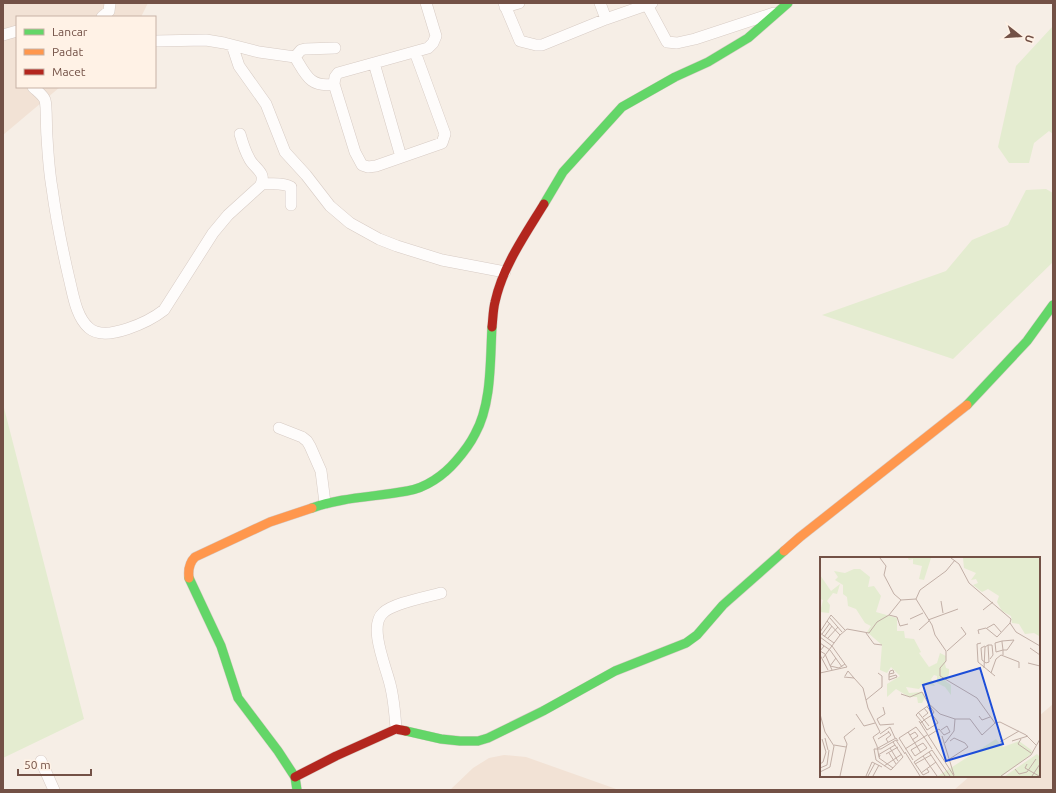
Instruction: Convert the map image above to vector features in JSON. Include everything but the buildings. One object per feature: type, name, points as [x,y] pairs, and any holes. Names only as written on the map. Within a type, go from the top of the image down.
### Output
[{"type":"street","points":[[103,16],[109,11],[110,3]]},
{"type":"street","points":[[415,52],[445,134],[442,143],[376,166],[368,167],[362,165],[355,152],[334,84],[335,77],[338,73],[428,48],[433,43],[436,36],[426,3]]},
{"type":"street","points":[[519,3],[504,5],[520,41],[536,45],[542,45],[648,4],[667,42],[677,43],[695,39],[780,8]]},
{"type":"street","points":[[600,3],[606,19]]},
{"type":"street","points":[[297,790],[295,777],[278,751],[238,698],[221,646],[189,580],[188,569],[190,562],[195,557],[270,522],[325,503],[409,491],[425,485],[439,477],[447,470],[466,449],[476,433],[484,410],[487,394],[495,302],[505,272],[524,236],[563,172],[622,107],[675,77],[708,62],[748,38],[780,8],[788,3]]},
{"type":"street","points":[[156,41],[206,40],[259,52],[295,57]]},
{"type":"street","points":[[232,45],[239,66],[266,104],[285,152],[306,175],[330,206],[350,223],[379,239],[397,246],[442,260],[505,272]]},
{"type":"street","points":[[295,57],[298,52],[305,48],[335,48]]},
{"type":"street","points":[[295,57],[308,78],[314,83],[326,85],[334,84]]},
{"type":"street","points":[[374,63],[401,157]]},
{"type":"street","points":[[34,88],[45,101],[51,187],[63,250],[74,296],[82,320],[89,328],[96,332],[107,333],[127,328],[154,318],[164,310],[213,233],[228,215],[262,183]]},
{"type":"street","points":[[240,134],[249,159],[259,169],[262,183]]},
{"type":"street","points":[[262,183],[272,185],[283,184],[291,187],[291,205]]},
{"type":"street","points":[[295,777],[336,756],[396,729],[448,740],[471,742],[488,738],[543,711],[615,671],[686,643],[697,635],[723,605],[800,537],[965,407],[1027,341],[1053,305]]},
{"type":"street","points":[[279,428],[302,437],[307,441],[321,471],[325,503]]},
{"type":"street","points":[[396,729],[395,709],[379,647],[377,631],[378,619],[381,614],[391,608],[441,593]]},
{"type":"street","points":[[42,761],[54,790]]},
{"type":"shaded area","points":[[3,3],[148,3],[142,16],[16,16],[16,88],[59,88],[3,135]]},
{"type":"shaded area","points":[[1053,704],[1053,790],[954,790],[969,777],[1040,777],[1040,715]]},
{"type":"shaded area","points":[[504,755],[526,757],[619,790],[450,790],[473,768],[489,758]]},
{"type":"green space","points":[[1053,26],[1053,134],[1049,131],[1034,143],[1029,163],[1009,163],[998,147],[1016,66]]},
{"type":"green space","points":[[1046,189],[1053,193],[1053,262],[953,359],[822,315],[946,271],[972,240],[1008,225],[1026,190]]},
{"type":"green space","points":[[3,404],[84,719],[3,758]]},
{"type":"traffic: fast","points":[[544,204],[563,172],[622,107],[675,77],[708,62],[748,38],[788,3]]},
{"type":"traffic: fast","points":[[967,405],[1027,341],[1053,305]]},
{"type":"traffic: fast","points":[[312,508],[347,499],[395,493],[421,487],[440,476],[451,466],[464,452],[473,438],[481,422],[485,409],[489,382],[492,327]]},
{"type":"traffic: fast","points":[[406,731],[441,739],[460,741],[478,741],[488,738],[543,711],[615,671],[686,643],[697,635],[723,605],[784,551]]},
{"type":"traffic: fast","points":[[189,578],[221,646],[238,698],[278,751],[295,777],[297,790]]},
{"type":"traffic: slow","points":[[784,551],[967,405]]},
{"type":"traffic: slow","points":[[189,578],[189,567],[195,557],[270,522],[312,508]]},
{"type":"traffic: jam","points":[[492,327],[493,311],[503,276],[515,251],[544,204]]},
{"type":"traffic: jam","points":[[295,777],[336,756],[396,729],[406,731]]}]
